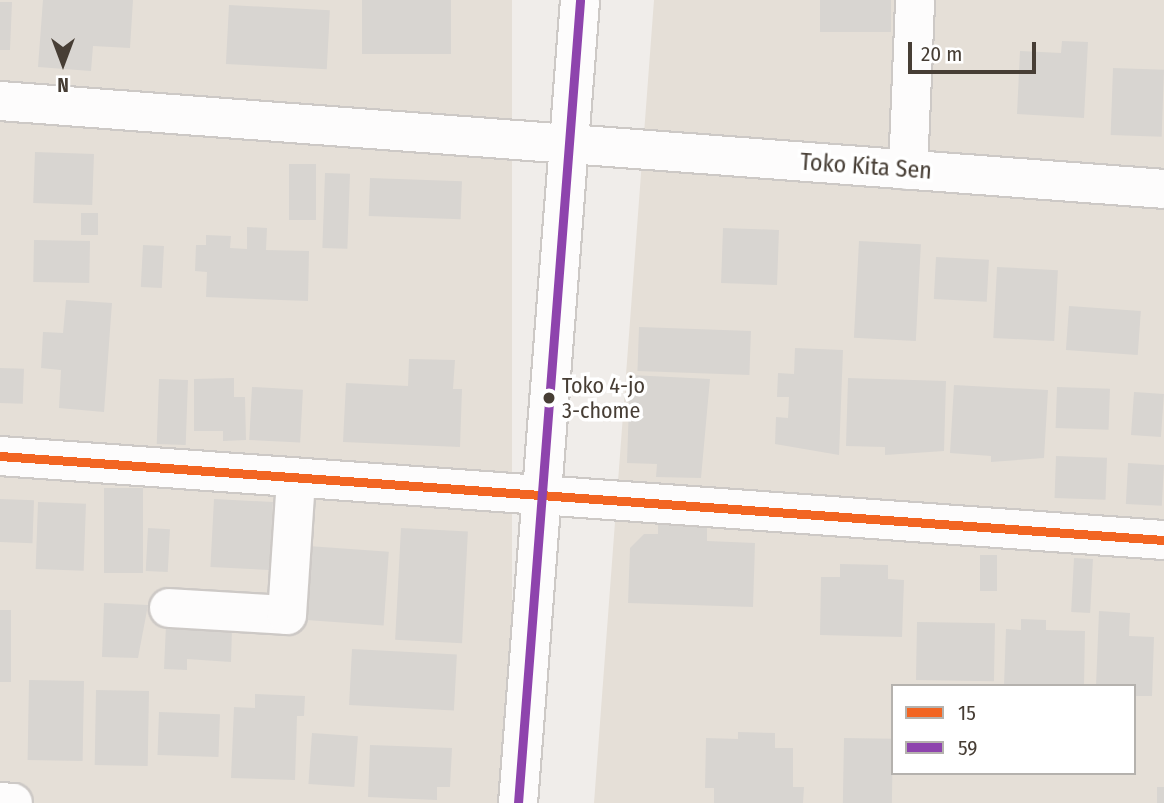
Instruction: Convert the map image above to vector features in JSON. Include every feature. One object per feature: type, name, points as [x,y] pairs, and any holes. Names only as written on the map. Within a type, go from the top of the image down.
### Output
[{"type":"street","points":[[518,803],[538,497],[580,0]]},
{"type":"street","points":[[908,170],[915,0]]},
{"type":"street","name":"Toko Kita Sen","points":[[0,101],[1164,189]]},
{"type":"street","points":[[0,456],[1164,541]]},
{"type":"street","points":[[169,608],[287,615],[296,478]]},
{"type":"street","points":[[0,802],[13,803]]},
{"type":"shaded area","points":[[0,0],[512,0],[512,803],[0,803]]},
{"type":"shaded area","points":[[654,0],[1164,0],[1164,803],[594,803]]},
{"type":"building","points":[[43,0],[133,0],[130,48],[93,46],[91,71],[38,67]]},
{"type":"building","points":[[362,0],[451,0],[451,54],[362,54]]},
{"type":"building","points":[[820,0],[891,0],[891,32],[820,32]]},
{"type":"building","points":[[0,2],[12,2],[10,50],[0,50]]},
{"type":"building","points":[[229,5],[330,10],[327,69],[226,64]]},
{"type":"building","points":[[1062,41],[1088,42],[1084,118],[1017,114],[1020,51],[1061,53]]},
{"type":"building","points":[[1113,68],[1164,70],[1162,137],[1111,135]]},
{"type":"building","points":[[35,152],[94,154],[92,205],[33,203]]},
{"type":"building","points":[[289,164],[316,164],[316,220],[289,220]]},
{"type":"building","points":[[325,173],[350,174],[347,249],[322,248]]},
{"type":"building","points":[[370,178],[462,181],[461,219],[369,216]]},
{"type":"building","points":[[81,213],[98,213],[98,235],[81,235]]},
{"type":"building","points":[[247,227],[267,228],[266,250],[309,251],[308,301],[206,297],[207,272],[195,271],[196,245],[206,245],[206,235],[231,236],[230,248],[247,249]]},
{"type":"building","points":[[723,228],[779,230],[777,285],[721,283]]},
{"type":"building","points":[[34,240],[90,241],[89,283],[33,282]]},
{"type":"building","points":[[859,241],[921,244],[916,341],[854,338]]},
{"type":"building","points":[[143,245],[164,246],[162,288],[141,287]]},
{"type":"building","points":[[936,257],[989,260],[987,302],[934,299]]},
{"type":"building","points":[[997,267],[1058,270],[1054,341],[993,338]]},
{"type":"building","points":[[66,300],[112,303],[104,412],[59,408],[61,370],[41,368],[43,332],[63,333]]},
{"type":"building","points":[[1069,306],[1141,311],[1138,355],[1066,350]]},
{"type":"building","points":[[639,327],[751,331],[749,375],[637,371]]},
{"type":"building","points":[[795,348],[843,350],[839,455],[775,444],[776,417],[788,418],[789,397],[777,397],[778,373],[794,374]]},
{"type":"building","points":[[409,359],[455,360],[453,389],[462,389],[460,447],[343,442],[346,383],[408,386]]},
{"type":"building","points":[[0,368],[24,369],[23,404],[0,403]]},
{"type":"building","points":[[630,375],[710,379],[701,478],[656,477],[657,464],[627,463]]},
{"type":"building","points":[[234,378],[234,397],[245,397],[246,440],[223,441],[223,431],[194,431],[194,379]]},
{"type":"building","points":[[848,378],[946,381],[944,451],[885,455],[885,447],[846,446]]},
{"type":"building","points":[[159,379],[188,380],[186,445],[157,444]]},
{"type":"building","points":[[954,385],[1048,390],[1044,458],[991,462],[991,456],[950,453]]},
{"type":"building","points":[[252,387],[303,390],[300,443],[249,440]]},
{"type":"building","points":[[1057,387],[1110,389],[1109,430],[1056,428]]},
{"type":"building","points":[[1134,392],[1164,394],[1161,437],[1131,435]]},
{"type":"building","points":[[1056,456],[1107,458],[1106,500],[1055,498]]},
{"type":"building","points":[[1128,463],[1164,465],[1162,506],[1126,504]]},
{"type":"building","points":[[104,488],[143,488],[143,573],[104,573]]},
{"type":"building","points":[[0,499],[34,500],[32,543],[0,542]]},
{"type":"building","points":[[214,499],[273,502],[269,570],[210,567]]},
{"type":"building","points":[[38,502],[86,504],[84,571],[36,569]]},
{"type":"building","points":[[658,523],[707,525],[707,541],[755,543],[753,607],[628,603],[630,548],[644,534],[658,534]]},
{"type":"building","points":[[148,528],[170,529],[168,572],[146,571]]},
{"type":"building","points":[[401,528],[468,532],[462,643],[395,640]]},
{"type":"building","points":[[308,546],[389,552],[384,625],[303,620]]},
{"type":"building","points":[[980,555],[997,555],[997,591],[980,591]]},
{"type":"building","points":[[1074,558],[1093,559],[1090,613],[1071,612]]},
{"type":"building","points":[[840,564],[888,565],[888,579],[904,580],[902,637],[820,635],[821,577],[840,577]]},
{"type":"building","points":[[104,603],[148,605],[138,658],[102,657]]},
{"type":"building","points":[[0,610],[11,610],[11,682],[0,682]]},
{"type":"building","points":[[1099,611],[1130,613],[1129,636],[1154,637],[1152,696],[1136,696],[1136,684],[1096,684]]},
{"type":"building","points":[[1021,619],[1046,620],[1046,630],[1085,631],[1084,684],[1004,684],[1006,629],[1021,630]]},
{"type":"building","points":[[917,622],[995,623],[994,681],[916,680]]},
{"type":"building","points":[[166,625],[232,628],[231,662],[187,659],[187,670],[164,669]]},
{"type":"building","points":[[352,649],[457,654],[454,710],[349,705]]},
{"type":"building","points":[[29,680],[84,681],[83,761],[28,760]]},
{"type":"building","points":[[96,690],[149,691],[148,766],[95,765]]},
{"type":"building","points":[[255,694],[305,696],[304,716],[297,716],[295,780],[231,778],[234,707],[255,708]]},
{"type":"building","points":[[159,712],[220,714],[218,757],[157,755]]},
{"type":"building","points":[[738,732],[775,733],[775,748],[793,748],[793,787],[804,787],[803,803],[714,803],[714,788],[705,788],[706,738],[738,739]]},
{"type":"building","points":[[312,733],[358,736],[354,787],[308,784]]},
{"type":"building","points":[[844,738],[891,739],[892,803],[843,803]]},
{"type":"building","points":[[370,745],[452,748],[450,787],[437,787],[437,800],[368,797]]},
{"type":"building","points":[[1157,787],[1164,787],[1164,803],[1157,803]]},
{"type":"transit line","name":"59","points":[[518,803],[580,0]]},
{"type":"transit line","name":"15","points":[[0,456],[1164,540]]},
{"type":"place","name":"Toko 4-jo 3-chome","points":[[549,398]]}]
